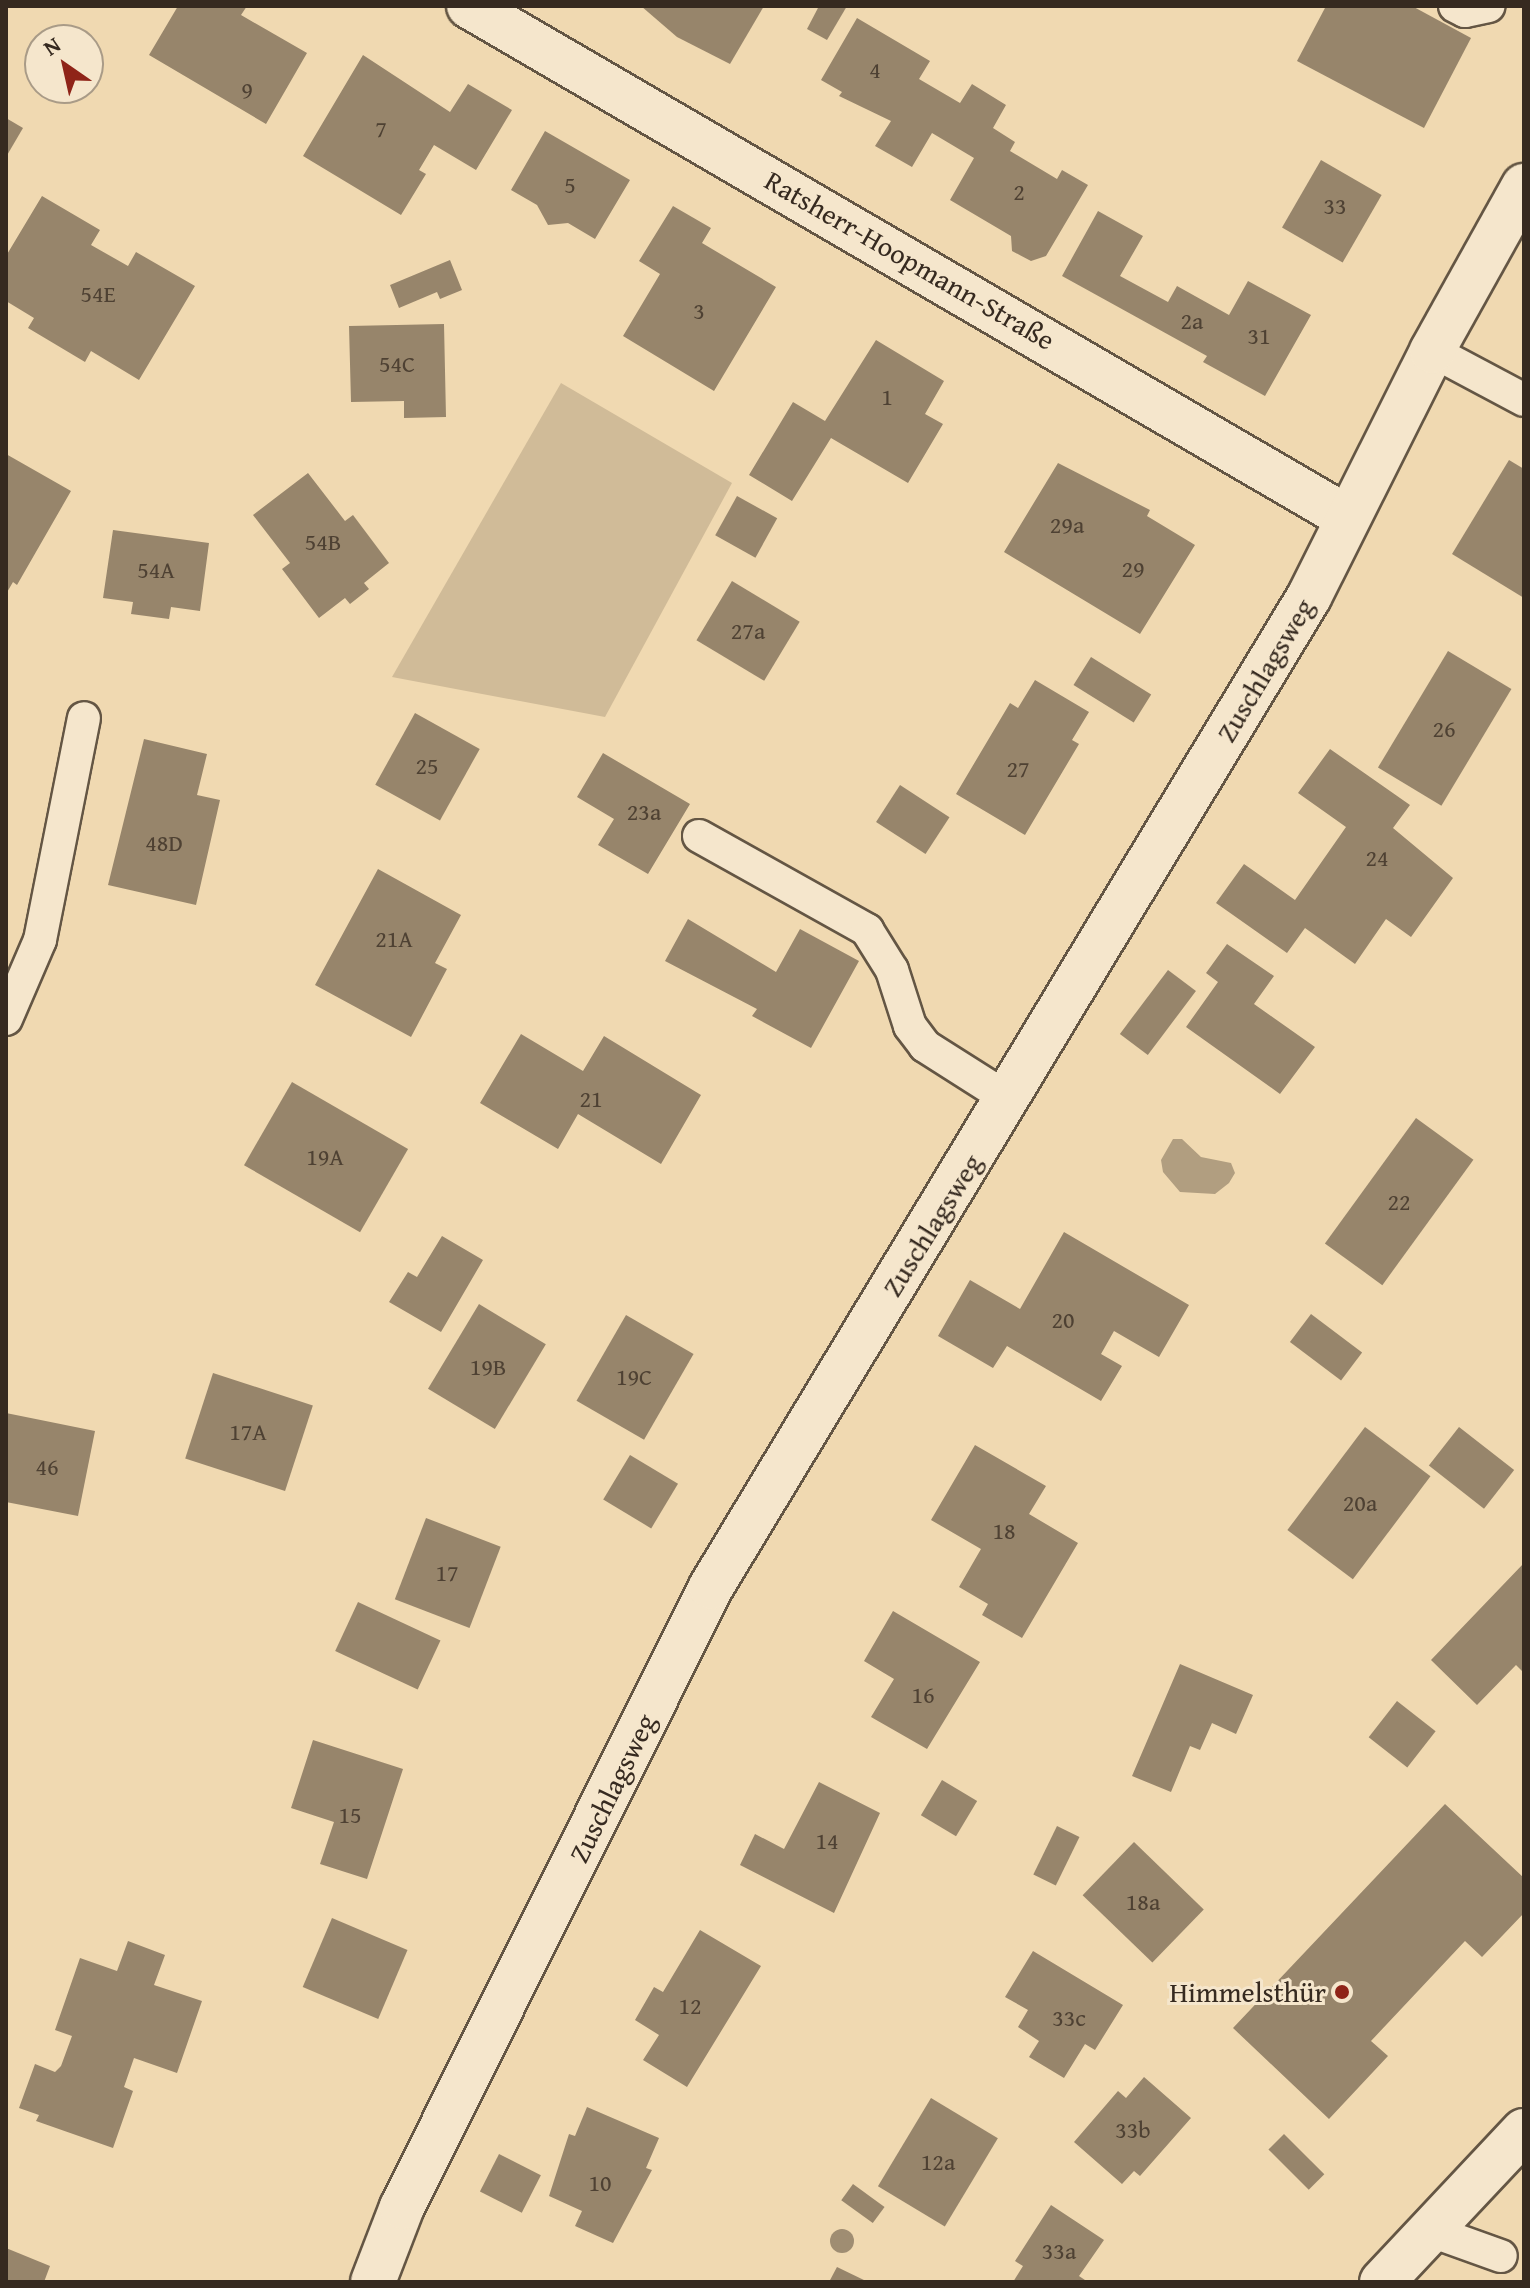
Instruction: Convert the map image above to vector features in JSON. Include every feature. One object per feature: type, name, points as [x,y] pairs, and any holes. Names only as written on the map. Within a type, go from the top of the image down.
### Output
[{"type":"street","name":"Ratsherr-Hoopmann-Straße","points":[[469,6],[1348,518]]},
{"type":"street","name":"Zuschlagsweg","points":[[373,2282],[402,2207],[711,1587],[1010,1100],[1301,611],[1432,351],[1524,186]]},
{"type":"street","points":[[1382,2282],[1524,2131]]},
{"type":"lane","points":[[1455,6],[1465,11],[1488,6]]},
{"type":"lane","points":[[1432,351],[1524,400]]},
{"type":"lane","points":[[6,1019],[40,940],[84,718]]},
{"type":"lane","points":[[699,836],[867,930],[892,970],[910,1026],[925,1046],[1010,1100]]},
{"type":"lane","points":[[1431,2231],[1501,2256]]},
{"type":"shaded area","points":[[561,383],[732,483],[605,717],[392,677]]},
{"type":"shaded area","points":[[1173,1139],[1182,1139],[1201,1157],[1231,1163],[1235,1173],[1229,1183],[1215,1194],[1180,1192],[1163,1172],[1161,1160]]},
{"type":"building","points":[[178,6],[247,6],[241,15],[307,53],[266,124],[149,55]]},
{"type":"building","points":[[641,6],[764,6],[730,64],[677,37]]},
{"type":"building","points":[[819,6],[847,6],[827,40],[807,29]]},
{"type":"building","points":[[1326,6],[1412,6],[1471,38],[1424,128],[1297,61]]},
{"type":"building","points":[[857,18],[930,61],[919,79],[960,103],[972,84],[1006,105],[993,128],[1015,142],[1010,151],[1057,179],[1062,170],[1088,185],[1046,256],[1031,261],[1012,251],[1011,236],[950,200],[974,158],[932,133],[912,167],[875,146],[891,121],[839,96],[842,92],[821,80]]},
{"type":"building","points":[[363,55],[450,112],[468,84],[512,110],[476,170],[434,145],[419,170],[426,174],[401,215],[303,156]]},
{"type":"building","points":[[6,118],[23,128],[6,157]]},
{"type":"building","points":[[545,131],[630,180],[595,239],[568,223],[548,225],[537,205],[511,190]]},
{"type":"building","points":[[1321,160],[1382,195],[1343,263],[1282,228]]},
{"type":"building","points":[[42,196],[100,230],[91,245],[128,266],[136,252],[195,286],[139,380],[91,351],[85,362],[28,328],[34,318],[6,301],[6,256]]},
{"type":"building","points":[[673,206],[711,228],[702,243],[776,287],[714,391],[623,336],[660,274],[639,261]]},
{"type":"building","points":[[1098,211],[1143,236],[1120,276],[1168,302],[1177,286],[1229,315],[1248,281],[1311,315],[1265,396],[1203,362],[1207,356],[1062,276]]},
{"type":"building","points":[[450,260],[462,290],[440,299],[437,292],[399,308],[390,285]]},
{"type":"building","points":[[444,324],[446,417],[404,418],[404,401],[351,402],[349,326]]},
{"type":"building","points":[[876,340],[944,381],[925,414],[943,424],[908,483],[831,438],[792,501],[749,475],[793,402],[825,421]]},
{"type":"building","points":[[6,454],[71,491],[17,585],[13,582],[6,594]]},
{"type":"building","points":[[1509,460],[1524,469],[1524,598],[1452,554]]},
{"type":"building","points":[[1058,463],[1150,510],[1147,516],[1195,545],[1140,634],[1004,552]]},
{"type":"building","points":[[308,473],[345,521],[353,515],[389,563],[364,583],[369,589],[350,604],[345,598],[319,618],[282,569],[290,563],[253,515]]},
{"type":"building","points":[[737,496],[777,518],[755,558],[715,535]]},
{"type":"building","points":[[113,530],[209,543],[200,611],[171,607],[169,619],[131,614],[133,602],[103,598]]},
{"type":"building","points":[[732,581],[800,622],[764,681],[696,640]]},
{"type":"building","points":[[1448,651],[1511,689],[1441,806],[1378,768]]},
{"type":"building","points":[[1091,657],[1151,695],[1134,723],[1074,685]]},
{"type":"building","points":[[1035,680],[1089,712],[1072,740],[1079,744],[1025,835],[956,794],[1010,703],[1018,708]]},
{"type":"building","points":[[415,713],[480,749],[440,821],[375,785]]},
{"type":"building","points":[[144,739],[207,754],[197,795],[220,800],[196,905],[108,885]]},
{"type":"building","points":[[1330,749],[1410,805],[1393,828],[1453,878],[1411,937],[1386,919],[1355,964],[1305,928],[1287,953],[1216,903],[1244,864],[1295,900],[1346,827],[1298,793]]},
{"type":"building","points":[[603,753],[690,804],[648,874],[598,845],[614,819],[577,797]]},
{"type":"building","points":[[900,785],[949,817],[926,854],[876,822]]},
{"type":"building","points":[[378,869],[461,915],[435,963],[447,969],[411,1037],[315,985]]},
{"type":"building","points":[[688,919],[776,972],[800,929],[859,961],[811,1048],[752,1016],[757,1009],[665,961]]},
{"type":"building","points":[[1227,944],[1274,976],[1254,1004],[1315,1047],[1280,1094],[1186,1027],[1218,982],[1206,973]]},
{"type":"building","points":[[1168,970],[1196,991],[1148,1055],[1120,1034]]},
{"type":"building","points":[[521,1034],[583,1071],[604,1036],[701,1095],[661,1164],[578,1114],[558,1149],[480,1103]]},
{"type":"building","points":[[292,1082],[408,1149],[360,1232],[244,1165]]},
{"type":"building","points":[[1416,1118],[1473,1160],[1382,1285],[1325,1243]]},
{"type":"building","points":[[1064,1232],[1189,1305],[1159,1357],[1114,1331],[1101,1354],[1122,1366],[1101,1401],[1007,1346],[993,1368],[938,1336],[970,1280],[1020,1309]]},
{"type":"building","points":[[442,1236],[483,1260],[441,1332],[389,1302],[408,1272],[417,1277]]},
{"type":"building","points":[[479,1304],[546,1344],[495,1429],[428,1389]]},
{"type":"building","points":[[1311,1314],[1362,1353],[1341,1380],[1290,1342]]},
{"type":"building","points":[[626,1315],[694,1354],[644,1440],[576,1401]]},
{"type":"building","points":[[213,1373],[313,1405],[285,1491],[185,1459]]},
{"type":"building","points":[[6,1413],[95,1431],[78,1516],[6,1502]]},
{"type":"building","points":[[1365,1427],[1430,1476],[1353,1579],[1287,1530]]},
{"type":"building","points":[[1459,1427],[1514,1470],[1484,1509],[1429,1466]]},
{"type":"building","points":[[975,1445],[1046,1486],[1029,1514],[1078,1543],[1022,1638],[982,1615],[988,1604],[959,1587],[981,1549],[931,1520]]},
{"type":"building","points":[[630,1455],[678,1484],[651,1528],[603,1500]]},
{"type":"building","points":[[426,1518],[501,1547],[470,1628],[395,1599]]},
{"type":"building","points":[[1524,1563],[1524,1673],[1516,1665],[1477,1705],[1431,1660]]},
{"type":"building","points":[[358,1602],[440,1640],[418,1689],[335,1651]]},
{"type":"building","points":[[893,1611],[980,1662],[927,1749],[871,1717],[894,1679],[864,1661]]},
{"type":"building","points":[[1180,1664],[1253,1695],[1236,1734],[1212,1723],[1200,1750],[1190,1746],[1171,1792],[1132,1776]]},
{"type":"building","points":[[1397,1701],[1436,1731],[1407,1767],[1369,1737]]},
{"type":"building","points":[[313,1740],[403,1769],[367,1879],[320,1864],[334,1822],[291,1808]]},
{"type":"building","points":[[942,1780],[977,1801],[956,1836],[921,1815]]},
{"type":"building","points":[[819,1782],[880,1813],[834,1913],[740,1865],[755,1834],[784,1849]]},
{"type":"building","name":"Himmelsthür","points":[[1445,1804],[1524,1878],[1524,1913],[1482,1957],[1465,1941],[1371,2041],[1388,2056],[1329,2119],[1233,2028]]},
{"type":"building","points":[[1057,1826],[1079,1837],[1056,1885],[1033,1875]]},
{"type":"building","points":[[1134,1842],[1204,1909],[1152,1963],[1083,1895]]},
{"type":"building","points":[[332,1918],[407,1950],[378,2019],[303,1987]]},
{"type":"building","points":[[700,1930],[761,1966],[687,2087],[643,2060],[659,2035],[635,2020],[654,1987],[663,1992]]},
{"type":"building","points":[[128,1941],[165,1955],[154,1985],[202,2001],[177,2073],[134,2058],[124,2087],[133,2091],[113,2148],[36,2121],[39,2115],[19,2108],[35,2064],[55,2072],[61,2066],[72,2036],[55,2030],[80,1958],[117,1971]]},
{"type":"building","points":[[1033,1951],[1123,2005],[1095,2050],[1085,2044],[1064,2078],[1029,2057],[1039,2041],[1018,2027],[1028,2010],[1005,1997]]},
{"type":"building","points":[[1144,2077],[1191,2118],[1140,2176],[1134,2171],[1122,2184],[1074,2142],[1118,2091],[1126,2098]]},
{"type":"building","points":[[931,2098],[998,2138],[945,2226],[878,2186]]},
{"type":"building","points":[[587,2107],[659,2138],[646,2168],[652,2170],[613,2243],[575,2226],[582,2211],[549,2196],[569,2134],[575,2136]]},
{"type":"building","points":[[1284,2134],[1324,2174],[1309,2190],[1268,2150]]},
{"type":"building","points":[[499,2154],[541,2175],[522,2213],[480,2191]]},
{"type":"building","points":[[853,2184],[885,2207],[873,2223],[841,2200]]},
{"type":"building","points":[[1051,2205],[1104,2240],[1079,2276],[1088,2282],[1013,2282],[1023,2266],[1015,2261]]},
{"type":"building","points":[[6,2248],[50,2266],[44,2282],[6,2282]]},
{"type":"building","points":[[837,2267],[868,2282],[829,2282]]},
{"type":"place","name":"Himmelsthür","points":[[1342,1992]]}]
